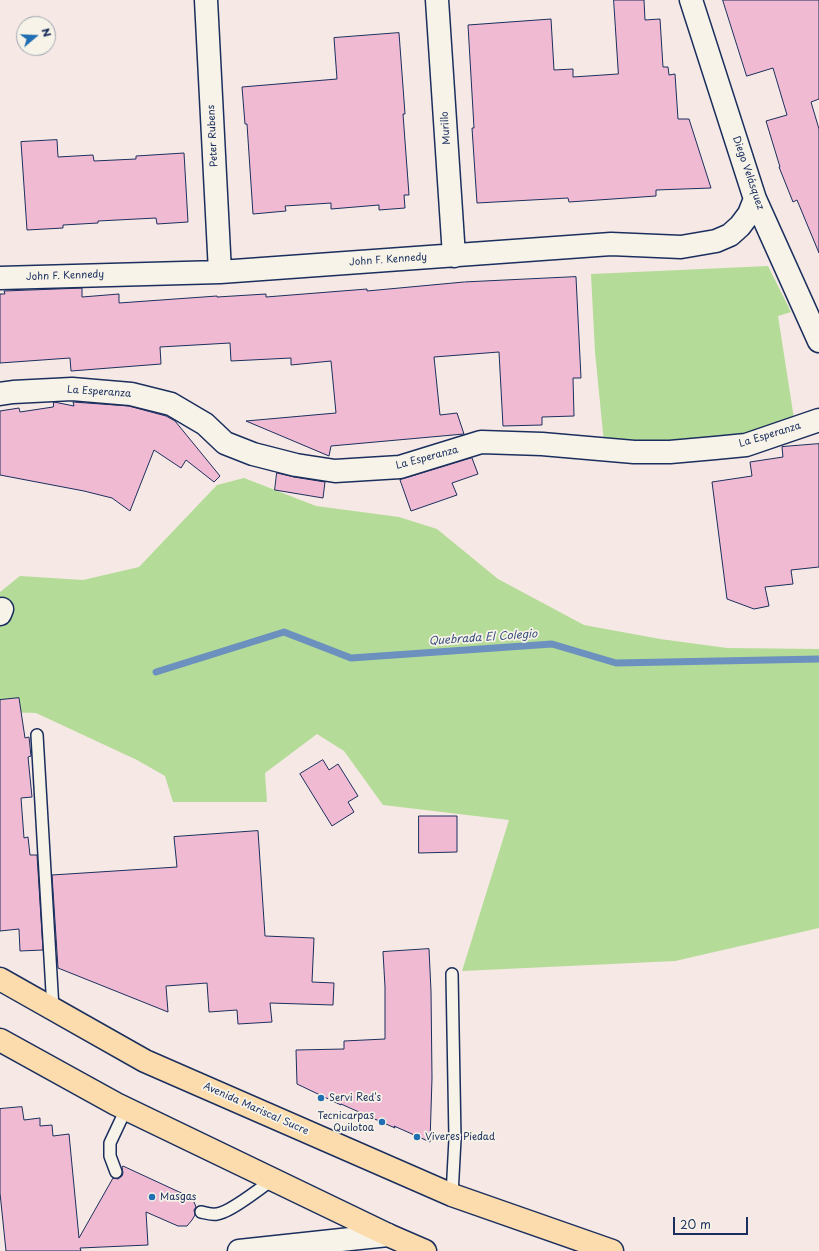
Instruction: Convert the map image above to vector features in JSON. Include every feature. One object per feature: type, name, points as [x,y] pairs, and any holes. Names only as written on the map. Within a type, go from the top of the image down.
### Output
[{"type":"main road","name":"Avenida Mariscal Sucre","points":[[0,980],[145,1061],[452,1195],[612,1251]]},
{"type":"main road","points":[[0,1040],[126,1109],[272,1180],[425,1251]]},
{"type":"street","name":"Peter Rubens","points":[[206,0],[220,272]]},
{"type":"street","name":"Murillo","points":[[437,0],[454,256]]},
{"type":"street","name":"Diego Velásquez","points":[[691,0],[755,199],[819,341]]},
{"type":"street","name":"John F. Kennedy","points":[[0,278],[220,272],[611,244],[680,247],[716,241],[730,235],[740,226],[749,214],[755,199]]},
{"type":"street","name":"La Esperanza","points":[[0,394],[72,389],[131,394],[172,404],[205,424],[226,443],[253,454],[296,465],[335,471],[400,467],[481,442],[542,444],[634,452],[670,452],[723,447],[746,444],[819,420]]},
{"type":"street","points":[[239,1251],[388,1235]]},
{"type":"lane","points":[[37,734],[53,1010]]},
{"type":"lane","points":[[452,974],[454,1139],[452,1195]]},
{"type":"lane","points":[[116,1172],[110,1156],[110,1143],[126,1109]]},
{"type":"lane","points":[[202,1212],[218,1214],[229,1210],[272,1180]]},
{"type":"green space","points":[[768,266],[791,312],[778,316],[795,425],[729,438],[604,443],[595,352],[591,274]]},
{"type":"green space","points":[[244,478],[316,506],[399,517],[437,529],[498,579],[584,625],[660,639],[727,648],[819,649],[819,928],[675,961],[462,971],[509,820],[383,805],[344,751],[317,734],[265,773],[267,802],[173,802],[165,776],[137,760],[36,713],[0,712],[0,592],[20,576],[83,580],[139,567],[217,485]]},
{"type":"building","points":[[614,0],[644,0],[645,20],[660,19],[663,67],[668,67],[669,75],[675,74],[678,119],[689,119],[711,188],[656,190],[656,196],[569,202],[568,198],[477,203],[472,128],[474,128],[468,25],[551,19],[554,70],[573,69],[573,77],[618,74]]},
{"type":"building","points":[[723,0],[819,0],[819,99],[811,102],[819,129],[819,253],[797,200],[793,202],[779,167],[766,121],[787,115],[773,68],[747,76]]},
{"type":"building","points":[[399,33],[409,195],[404,195],[405,208],[379,210],[379,205],[331,209],[331,203],[285,206],[286,211],[253,214],[247,124],[245,124],[242,87],[337,79],[334,38]]},
{"type":"building","points":[[57,140],[58,157],[93,155],[94,161],[136,159],[136,156],[184,153],[188,222],[157,224],[156,218],[98,221],[98,223],[63,225],[63,228],[27,230],[21,142]]},
{"type":"building","points":[[576,277],[581,378],[573,378],[574,416],[542,417],[542,425],[503,426],[499,352],[434,357],[440,415],[457,413],[464,434],[331,446],[329,456],[246,421],[336,413],[331,361],[291,365],[291,358],[231,361],[230,343],[160,347],[161,364],[71,371],[70,358],[0,363],[0,294],[5,294],[4,291],[82,288],[82,297],[119,294],[119,303],[266,294],[266,297],[367,289],[367,291],[464,282]]},
{"type":"building","points":[[54,402],[74,406],[73,402],[129,406],[166,416],[175,421],[220,476],[214,482],[186,460],[181,468],[154,450],[130,511],[112,498],[84,491],[0,475],[0,411],[19,408],[20,412],[53,407]]},
{"type":"building","points":[[819,444],[819,567],[791,570],[793,584],[765,587],[769,606],[754,609],[727,599],[712,482],[752,476],[750,462],[783,457],[782,447]]},
{"type":"building","points":[[472,458],[478,474],[452,483],[457,495],[411,511],[400,480]]},
{"type":"building","points":[[277,473],[325,482],[323,498],[275,490]]},
{"type":"building","points":[[19,698],[25,738],[29,737],[31,756],[28,757],[32,797],[21,798],[24,838],[28,837],[30,855],[37,855],[43,950],[20,951],[19,929],[0,931],[0,700]]},
{"type":"building","points":[[323,760],[329,770],[338,764],[358,796],[348,802],[354,812],[332,826],[300,774]]},
{"type":"building","points":[[419,816],[457,816],[457,852],[419,853]]},
{"type":"building","points":[[258,831],[265,936],[314,938],[312,982],[334,983],[333,1005],[270,1003],[272,1022],[238,1024],[237,1010],[209,1012],[207,983],[166,986],[168,1012],[58,968],[52,875],[177,867],[174,837]]},
{"type":"building","points":[[429,949],[432,1078],[430,1142],[341,1105],[297,1084],[296,1050],[344,1049],[344,1041],[385,1039],[383,952]]},
{"type":"building","points":[[22,1107],[24,1120],[40,1118],[40,1126],[52,1125],[53,1136],[69,1134],[79,1238],[113,1178],[118,1179],[122,1176],[123,1166],[190,1197],[196,1207],[194,1210],[195,1215],[192,1220],[187,1226],[178,1226],[146,1212],[148,1245],[80,1248],[81,1251],[6,1251],[0,1193],[0,1109]]},
{"type":"waterway","name":"Quebrada El Colegio","points":[[156,672],[284,632],[351,658],[552,644],[616,663],[819,659]]},
{"type":"place","name":"Servi Red's","points":[[321,1098]]},
{"type":"place","name":"Tecnicarpas Quilotoa","points":[[382,1122]]},
{"type":"place","name":"Viveres Piedad","points":[[417,1137]]},
{"type":"place","name":"Masgas","points":[[152,1197]]}]
